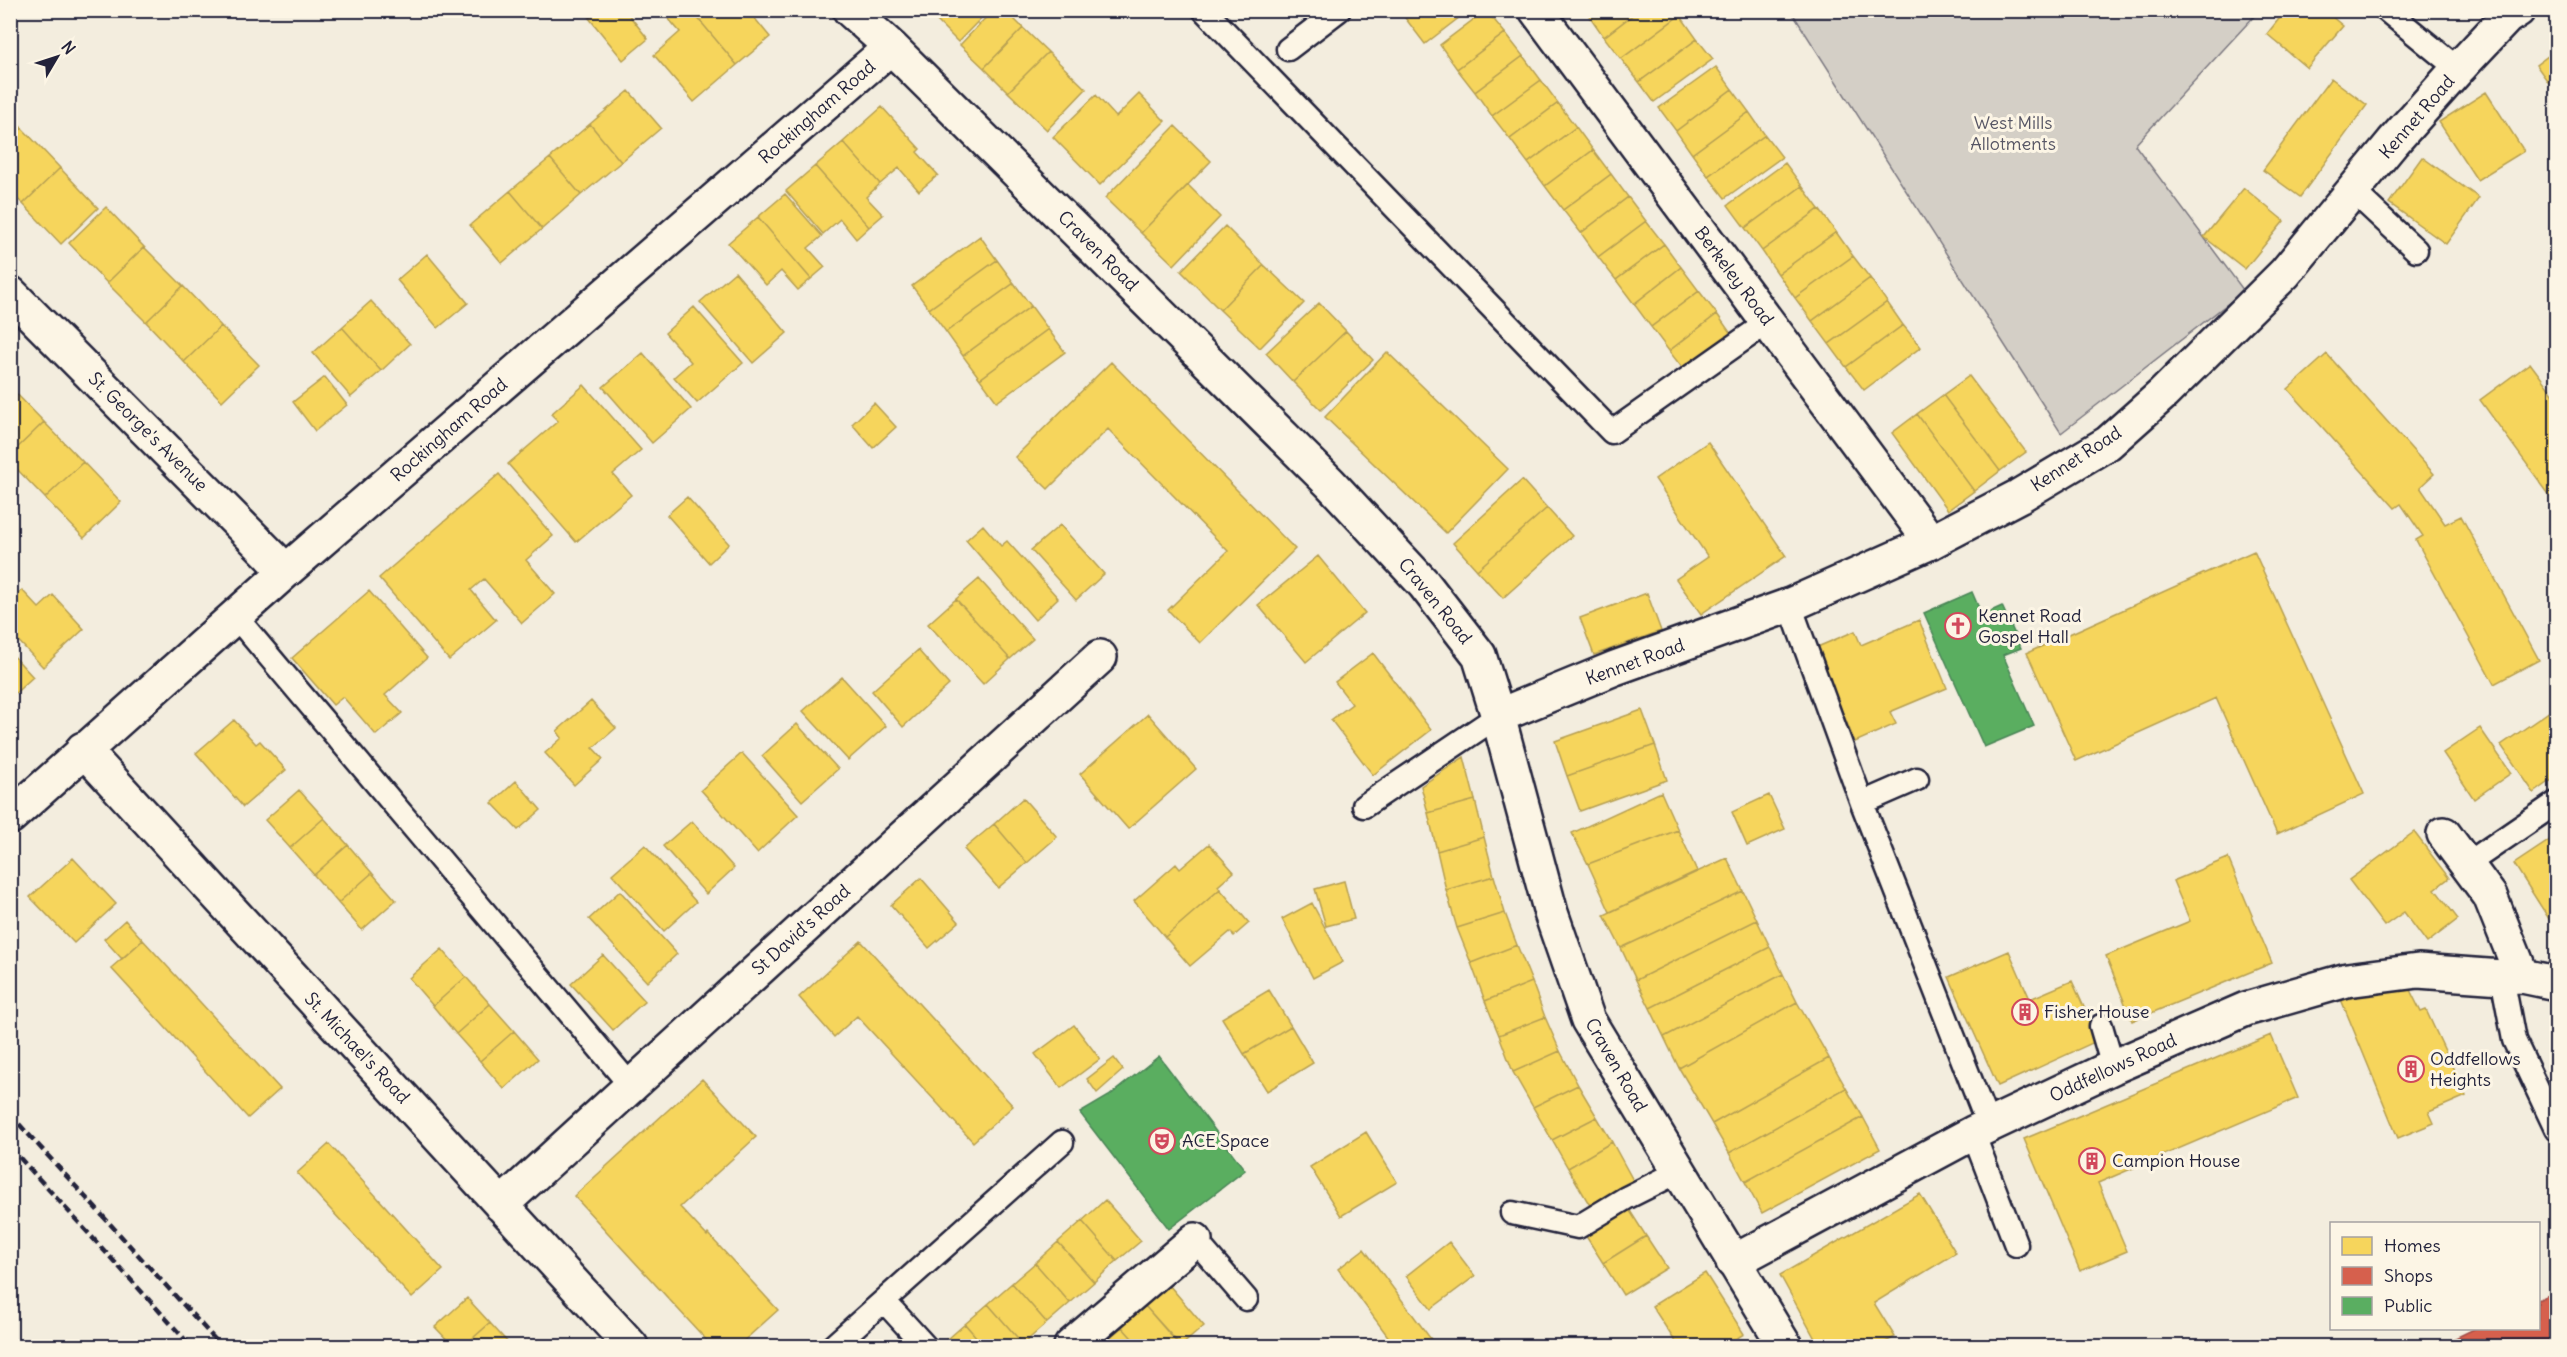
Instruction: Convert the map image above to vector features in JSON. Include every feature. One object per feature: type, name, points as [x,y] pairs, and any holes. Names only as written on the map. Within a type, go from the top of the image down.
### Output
[{"type":"street","name":"Craven Road","points":[[850,10],[891,47],[1330,483],[1424,584],[1479,655],[1498,716],[1551,913],[1588,1020],[1785,1347]]},
{"type":"street","name":"Berkeley Road","points":[[1536,10],[1931,542]]},
{"type":"street","name":"Kennet Road","points":[[1498,716],[1615,668],[1790,605],[1931,542],[2019,496],[2108,443],[2163,394],[2285,273],[2393,142],[2507,17],[2518,10]]},
{"type":"street","name":"Rockingham Road","points":[[10,817],[286,571],[891,47]]},
{"type":"street","name":"St. George's Avenue","points":[[10,293],[286,571]]},
{"type":"street","name":"St David's Road","points":[[501,1205],[1098,655]]},
{"type":"street","name":"St. Michael's Road","points":[[84,749],[631,1347]]},
{"type":"street","points":[[2444,834],[2490,896],[2512,976]]},
{"type":"street","name":"Oddfellows Road","points":[[1733,1262],[1981,1130],[2113,1066],[2246,1009],[2347,980],[2418,971],[2512,976],[2556,983]]},
{"type":"street","points":[[1071,1347],[1195,1240]]},
{"type":"lane","points":[[1204,10],[1612,432],[1768,322]]},
{"type":"lane","points":[[1288,49],[1339,10]]},
{"type":"lane","points":[[2386,10],[2458,69]]},
{"type":"lane","points":[[2354,192],[2416,250]]},
{"type":"lane","points":[[1790,605],[1981,1130],[2016,1245]]},
{"type":"lane","points":[[236,617],[630,1086]]},
{"type":"lane","points":[[1364,806],[1498,716]]},
{"type":"lane","points":[[1862,802],[1917,779]]},
{"type":"lane","points":[[2467,864],[2556,803]]},
{"type":"lane","points":[[2512,976],[2514,1040],[2556,1129]]},
{"type":"lane","points":[[2101,1026],[2113,1066]]},
{"type":"lane","points":[[833,1347],[1062,1142]]},
{"type":"lane","points":[[1512,1213],[1578,1227],[1626,1198],[1678,1172]]},
{"type":"lane","points":[[1195,1240],[1246,1299]]},
{"type":"lane","points":[[884,1301],[925,1347]]},
{"type":"green space","name":"West Mills Allotments","points":[[1791,11],[2259,11],[2135,145],[2244,291],[2061,433]]},
{"type":"building: Homes","points":[[598,10],[625,10],[648,39],[623,60],[589,18]]},
{"type":"building: Homes","points":[[661,10],[691,10],[737,65],[694,102],[654,55],[680,32]]},
{"type":"building: Homes","points":[[691,10],[748,10],[770,37],[737,65]]},
{"type":"building: Homes","points":[[926,10],[989,10],[958,42]]},
{"type":"building: Homes","points":[[993,10],[1005,10],[1023,28],[984,68],[960,45]]},
{"type":"building: Homes","points":[[1399,10],[1469,10],[1425,44]]},
{"type":"building: Homes","points":[[1486,10],[1505,33],[1457,69],[1440,45]]},
{"type":"building: Homes","points":[[1593,10],[1639,10],[1604,37],[1588,14]]},
{"type":"building: Homes","points":[[1639,10],[1677,10],[1680,15],[1621,59],[1604,37]]},
{"type":"building: Homes","points":[[2286,10],[2324,10],[2343,26],[2307,68],[2267,34]]},
{"type":"building: Homes","points":[[1680,15],[1697,39],[1639,82],[1621,59]]},
{"type":"building: Homes","points":[[1023,28],[1048,52],[1008,92],[984,68]]},
{"type":"building: Homes","points":[[1505,33],[1523,56],[1475,92],[1457,69]]},
{"type":"building: Homes","points":[[1697,39],[1713,59],[1654,102],[1639,82]]},
{"type":"building: Homes","points":[[2556,50],[2556,93],[2536,65]]},
{"type":"building: Homes","points":[[1048,52],[1086,89],[1047,130],[1008,92]]},
{"type":"building: Homes","points":[[1523,56],[1541,80],[1492,116],[1475,92]]},
{"type":"building: Homes","points":[[1716,67],[1732,89],[1676,131],[1659,108]]},
{"type":"building: Homes","points":[[2331,78],[2367,105],[2300,197],[2263,170]]},
{"type":"building: Homes","points":[[1541,80],[1558,103],[1510,139],[1492,116]]},
{"type":"building: Homes","points":[[1732,89],[1749,112],[1692,154],[1676,131]]},
{"type":"building: Homes","points":[[629,91],[661,128],[621,162],[590,124]]},
{"type":"building: Homes","points":[[2486,92],[2524,151],[2477,180],[2439,122]]},
{"type":"building: Homes","points":[[1139,94],[1165,121],[1100,185],[1053,137],[1096,95],[1116,117]]},
{"type":"building: Homes","points":[[1558,103],[1576,127],[1528,163],[1510,139]]},
{"type":"building: Homes","points":[[882,107],[920,149],[917,152],[938,175],[919,191],[899,168],[880,184],[843,142]]},
{"type":"building: Homes","points":[[1749,112],[1765,135],[1708,176],[1692,154]]},
{"type":"building: Homes","points":[[10,117],[22,128],[10,140]]},
{"type":"building: Homes","points":[[590,124],[621,162],[581,195],[550,158]]},
{"type":"building: Homes","points":[[1175,126],[1211,161],[1141,233],[1105,198]]},
{"type":"building: Homes","points":[[1576,127],[1593,150],[1545,186],[1528,163]]},
{"type":"building: Homes","points":[[22,128],[60,168],[23,204],[10,192],[10,140]]},
{"type":"building: Homes","points":[[1765,135],[1782,157],[1725,198],[1708,176]]},
{"type":"building: Homes","points":[[843,142],[880,184],[866,197],[883,215],[869,227],[815,166]]},
{"type":"building: Homes","points":[[1593,150],[1611,174],[1563,210],[1545,186]]},
{"type":"building: Homes","points":[[2422,157],[2479,198],[2446,244],[2389,203]]},
{"type":"building: Homes","points":[[550,158],[581,195],[542,229],[510,191]]},
{"type":"building: Homes","points":[[1785,163],[1802,186],[1745,228],[1728,205]]},
{"type":"building: Homes","points":[[815,166],[869,227],[856,239],[840,219],[823,234],[786,191]]},
{"type":"building: Homes","points":[[60,168],[98,208],[61,244],[23,204]]},
{"type":"building: Homes","points":[[1611,174],[1628,197],[1581,233],[1563,210]]},
{"type":"building: Homes","points":[[1188,185],[1220,217],[1174,265],[1141,233]]},
{"type":"building: Homes","points":[[1802,186],[1819,209],[1762,251],[1745,228]]},
{"type":"building: Homes","points":[[2244,188],[2284,221],[2245,269],[2204,237]]},
{"type":"building: Homes","points":[[510,191],[542,229],[502,263],[470,225]]},
{"type":"building: Homes","points":[[785,194],[822,236],[808,248],[825,267],[811,279],[758,217]]},
{"type":"building: Homes","points":[[1628,197],[1646,221],[1598,257],[1581,233]]},
{"type":"building: Homes","points":[[106,207],[144,247],[107,283],[69,243]]},
{"type":"building: Homes","points":[[1819,209],[1836,232],[1778,274],[1762,251]]},
{"type":"building: Homes","points":[[758,217],[811,279],[798,290],[781,271],[766,285],[728,243]]},
{"type":"building: Homes","points":[[1646,221],[1664,244],[1616,280],[1598,257]]},
{"type":"building: Homes","points":[[1225,226],[1264,265],[1220,310],[1181,271]]},
{"type":"building: Homes","points":[[1836,232],[1853,256],[1795,298],[1778,274]]},
{"type":"building: Homes","points":[[980,236],[997,260],[929,309],[912,286]]},
{"type":"building: Homes","points":[[1664,244],[1681,267],[1634,304],[1616,280]]},
{"type":"building: Homes","points":[[144,247],[183,286],[146,322],[107,283]]},
{"type":"building: Homes","points":[[427,254],[468,303],[438,328],[397,280]]},
{"type":"building: Homes","points":[[1853,256],[1870,278],[1812,321],[1795,298]]},
{"type":"building: Homes","points":[[997,260],[1014,283],[946,332],[929,309]]},
{"type":"building: Homes","points":[[1264,265],[1304,303],[1260,348],[1220,310]]},
{"type":"building: Homes","points":[[1681,267],[1699,291],[1651,327],[1634,304]]},
{"type":"building: Homes","points":[[735,272],[787,333],[753,363],[700,302]]},
{"type":"building: Homes","points":[[1870,278],[1887,302],[1829,344],[1812,321]]},
{"type":"building: Homes","points":[[1014,283],[1031,306],[963,356],[946,332]]},
{"type":"building: Homes","points":[[183,286],[221,326],[184,362],[146,322]]},
{"type":"building: Homes","points":[[1699,291],[1717,314],[1669,351],[1651,327]]},
{"type":"building: Homes","points":[[371,301],[410,344],[381,371],[342,327]]},
{"type":"building: Homes","points":[[1887,302],[1903,325],[1846,367],[1829,344]]},
{"type":"building: Homes","points":[[1319,303],[1346,331],[1293,382],[1266,353]]},
{"type":"building: Homes","points":[[1031,306],[1048,329],[980,379],[963,356]]},
{"type":"building: Homes","points":[[694,307],[743,363],[697,403],[674,377],[691,362],[665,333]]},
{"type":"building: Homes","points":[[1717,314],[1734,338],[1687,374],[1669,351]]},
{"type":"building: Homes","points":[[1903,325],[1921,347],[1864,390],[1846,367]]},
{"type":"building: Homes","points":[[221,326],[259,365],[222,401],[184,362]]},
{"type":"building: Homes","points":[[342,327],[381,371],[351,397],[313,353]]},
{"type":"building: Homes","points":[[1048,329],[1065,352],[997,402],[980,379]]},
{"type":"building: Homes","points":[[1346,331],[1373,360],[1321,410],[1293,382]]},
{"type":"building: Homes","points":[[1387,352],[1508,469],[1446,533],[1325,417]]},
{"type":"building: Homes","points":[[643,353],[691,409],[652,443],[603,387]]},
{"type":"building: Homes","points":[[2327,354],[2434,474],[2420,487],[2445,524],[2461,516],[2539,660],[2494,684],[2416,540],[2423,536],[2401,504],[2395,508],[2288,389]]},
{"type":"building: Homes","points":[[1111,362],[1295,549],[1200,643],[1168,610],[1228,551],[1108,429],[1048,489],[1015,457]]},
{"type":"building: Homes","points":[[2530,363],[2556,398],[2556,504],[2480,400]]},
{"type":"building: Homes","points":[[1969,376],[2026,452],[2000,471],[1943,395]]},
{"type":"building: Homes","points":[[325,377],[347,405],[315,431],[293,402]]},
{"type":"building: Homes","points":[[584,385],[641,450],[613,474],[631,495],[576,542],[508,464],[558,421],[551,414]]},
{"type":"building: Homes","points":[[10,387],[44,422],[10,455]]},
{"type":"building: Homes","points":[[1943,395],[2000,471],[1974,491],[1917,414]]},
{"type":"building: Homes","points":[[874,403],[896,427],[873,448],[852,424]]},
{"type":"building: Homes","points":[[1917,414],[1974,491],[1948,510],[1892,433]]},
{"type":"building: Homes","points":[[44,422],[83,462],[45,498],[10,462],[10,455]]},
{"type":"building: Homes","points":[[1708,442],[1786,556],[1701,614],[1676,579],[1708,557],[1655,479]]},
{"type":"building: Homes","points":[[83,462],[121,502],[84,538],[45,498]]},
{"type":"building: Homes","points":[[499,474],[553,536],[526,560],[555,594],[522,623],[484,579],[471,590],[496,620],[449,660],[379,578]]},
{"type":"building: Homes","points":[[1522,480],[1547,508],[1477,570],[1453,543]]},
{"type":"building: Homes","points":[[687,497],[729,544],[709,563],[667,515]]},
{"type":"building: Homes","points":[[1547,508],[1572,536],[1503,598],[1477,570]]},
{"type":"building: Homes","points":[[983,525],[1001,546],[1007,541],[1058,598],[1035,620],[966,540]]},
{"type":"building: Homes","points":[[1060,525],[1104,574],[1076,600],[1031,550]]},
{"type":"building: Homes","points":[[2254,551],[2364,794],[2277,834],[2216,698],[2076,761],[2027,653]]},
{"type":"building: Homes","points":[[1318,556],[1365,613],[1306,662],[1258,605]]},
{"type":"building: Homes","points":[[979,579],[1033,639],[1010,659],[956,599]]},
{"type":"building: Homes","points":[[22,590],[39,608],[53,595],[84,629],[43,667],[10,632],[10,600]]},
{"type":"building: Homes","points":[[369,591],[427,658],[385,695],[402,713],[376,735],[343,697],[333,705],[292,658]]},
{"type":"building: Homes","points":[[1647,593],[1661,631],[1594,655],[1580,618]]},
{"type":"building: Homes","points":[[956,599],[1010,659],[983,684],[928,624]]},
{"type":"building: Homes","points":[[1919,620],[1947,688],[1890,712],[1896,724],[1855,742],[1815,648],[1855,631],[1861,645]]},
{"type":"building: Homes","points":[[918,650],[949,685],[903,727],[872,691]]},
{"type":"building: Homes","points":[[10,652],[33,677],[10,698]]},
{"type":"building: Homes","points":[[1373,653],[1431,730],[1373,775],[1331,720],[1352,704],[1335,682]]},
{"type":"building: Homes","points":[[842,677],[886,726],[848,760],[803,711]]},
{"type":"building: Homes","points":[[591,701],[616,728],[593,748],[603,759],[574,785],[545,753],[562,738],[557,731]]},
{"type":"building: Homes","points":[[2556,707],[2556,777],[2534,793],[2501,745]]},
{"type":"building: Homes","points":[[1642,710],[1655,745],[1567,776],[1555,741]]},
{"type":"building: Homes","points":[[1148,714],[1196,769],[1128,829],[1080,774]]},
{"type":"building: Homes","points":[[234,720],[256,744],[260,741],[286,770],[243,807],[196,753]]},
{"type":"building: Homes","points":[[797,724],[838,769],[802,801],[762,756]]},
{"type":"building: Homes","points":[[2480,728],[2511,773],[2474,799],[2443,753]]},
{"type":"building: Homes","points":[[1655,745],[1667,780],[1580,811],[1567,776]]},
{"type":"building: Homes","points":[[742,753],[798,815],[757,853],[701,790]]},
{"type":"building: Homes","points":[[1464,757],[1475,800],[1428,813],[1421,786]]},
{"type":"building: Homes","points":[[516,781],[541,810],[518,830],[492,803]]},
{"type":"building: Homes","points":[[299,790],[324,818],[290,848],[265,820]]},
{"type":"building: Homes","points":[[1661,792],[1678,830],[1588,864],[1572,833]]},
{"type":"building: Homes","points":[[1769,795],[1785,829],[1747,846],[1732,812]]},
{"type":"building: Homes","points":[[1023,798],[1057,837],[1027,863],[994,824]]},
{"type":"building: Homes","points":[[1475,800],[1484,837],[1437,851],[1428,813]]},
{"type":"building: Homes","points":[[324,818],[348,845],[314,875],[290,848]]},
{"type":"building: Homes","points":[[692,821],[734,868],[706,894],[663,846]]},
{"type":"building: Homes","points":[[994,824],[1027,863],[998,888],[964,849]]},
{"type":"building: Homes","points":[[1678,830],[1697,871],[1610,912],[1588,864]]},
{"type":"building: Homes","points":[[2414,832],[2449,878],[2435,889],[2458,919],[2427,943],[2404,912],[2384,926],[2349,880]]},
{"type":"building: Homes","points":[[2556,836],[2556,930],[2514,864]]},
{"type":"building: Homes","points":[[1484,837],[1494,876],[1446,890],[1437,851]]},
{"type":"building: Homes","points":[[1209,844],[1234,872],[1218,886],[1220,889],[1165,937],[1134,901],[1176,864],[1180,869]]},
{"type":"building: Homes","points":[[348,845],[372,873],[338,903],[314,875]]},
{"type":"building: Homes","points":[[645,845],[696,902],[664,931],[612,874]]},
{"type":"building: Homes","points":[[73,858],[116,904],[74,943],[30,897]]},
{"type":"building: Homes","points":[[1727,858],[1743,891],[1621,948],[1604,915]]},
{"type":"building: Homes","points":[[2228,858],[2272,963],[2132,1021],[2106,956],[2190,921],[2173,881]]},
{"type":"building: Homes","points":[[372,873],[396,900],[362,930],[338,903]]},
{"type":"building: Homes","points":[[1494,876],[1505,913],[1457,928],[1446,890]]},
{"type":"building: Homes","points":[[921,878],[959,922],[929,948],[891,905]]},
{"type":"building: Homes","points":[[1344,881],[1354,919],[1326,926],[1315,889]]},
{"type":"building: Homes","points":[[1220,889],[1249,923],[1234,936],[1230,932],[1190,966],[1165,937]]},
{"type":"building: Homes","points":[[620,891],[677,954],[647,982],[589,919]]},
{"type":"building: Homes","points":[[1743,891],[1757,920],[1636,980],[1621,948]]},
{"type":"building: Homes","points":[[1312,903],[1343,962],[1313,978],[1282,919]]},
{"type":"building: Homes","points":[[1505,913],[1517,945],[1471,963],[1457,928]]},
{"type":"building: Homes","points":[[125,920],[143,940],[122,959],[104,939]]},
{"type":"building: Homes","points":[[1757,920],[1770,947],[1650,1008],[1636,980]]},
{"type":"building: Homes","points":[[143,940],[280,1089],[248,1118],[111,968]]},
{"type":"building: Homes","points":[[861,941],[1013,1106],[973,1142],[857,1016],[834,1037],[799,997]]},
{"type":"building: Homes","points":[[1517,945],[1532,982],[1485,1001],[1471,963]]},
{"type":"building: Homes","points":[[1770,947],[1783,974],[1664,1037],[1650,1008]]},
{"type":"building: Homes","points":[[442,949],[466,977],[433,1006],[409,978]]},
{"type":"building: Homes","name":"Fisher House","points":[[2009,951],[2030,999],[2072,981],[2099,1040],[1998,1086],[1949,977]]},
{"type":"building: Homes","points":[[603,955],[645,1001],[613,1030],[571,984]]},
{"type":"building: Homes","points":[[1783,974],[1797,1002],[1679,1068],[1664,1037]]},
{"type":"building: Homes","points":[[466,977],[490,1004],[456,1034],[433,1006]]},
{"type":"building: Homes","points":[[1532,982],[1545,1017],[1499,1035],[1485,1001]]},
{"type":"building: Homes","name":"Oddfellows Heights","points":[[2379,985],[2383,993],[2410,990],[2421,1012],[2426,1010],[2466,1096],[2429,1112],[2434,1123],[2398,1138],[2338,992]]},
{"type":"building: Homes","points":[[1269,990],[1291,1026],[1244,1054],[1222,1018]]},
{"type":"building: Homes","points":[[1797,1002],[1829,1058],[1712,1124],[1679,1068]]},
{"type":"building: Homes","points":[[490,1004],[514,1031],[480,1061],[456,1034]]},
{"type":"building: Homes","points":[[1545,1017],[1560,1051],[1513,1072],[1499,1035]]},
{"type":"building: Homes","points":[[1074,1025],[1100,1059],[1061,1088],[1035,1054]]},
{"type":"building: Homes","points":[[1291,1026],[1313,1063],[1267,1091],[1244,1054]]},
{"type":"building: Homes","points":[[514,1031],[538,1059],[504,1089],[480,1061]]},
{"type":"building: Homes","name":"Campion House","points":[[2271,1035],[2298,1098],[2098,1183],[2127,1251],[2080,1271],[2024,1139]]},
{"type":"building: Homes","points":[[1560,1051],[1578,1085],[1533,1107],[1513,1072]]},
{"type":"building: Homes","points":[[1114,1058],[1123,1070],[1097,1093],[1087,1079]]},
{"type":"building: Homes","points":[[1829,1058],[1846,1088],[1729,1153],[1712,1124]]},
{"type":"building: Homes","points":[[702,1079],[756,1137],[680,1207],[778,1310],[738,1346],[712,1346],[574,1196]]},
{"type":"building: Homes","points":[[1578,1085],[1597,1117],[1552,1140],[1533,1107]]},
{"type":"building: Homes","points":[[1846,1088],[1863,1117],[1745,1182],[1729,1153]]},
{"type":"building: Homes","points":[[1597,1117],[1612,1142],[1568,1168],[1552,1140]]},
{"type":"building: Homes","points":[[1863,1117],[1880,1149],[1762,1213],[1745,1182]]},
{"type":"building: Homes","points":[[1366,1132],[1397,1182],[1341,1216],[1310,1167]]},
{"type":"building: Homes","points":[[1612,1142],[1635,1184],[1592,1209],[1568,1168]]},
{"type":"building: Homes","points":[[329,1144],[443,1270],[412,1298],[297,1173]]},
{"type":"building: Homes","points":[[1920,1194],[1956,1253],[1874,1303],[1895,1337],[1878,1346],[1819,1346],[1780,1275]]},
{"type":"building: Homes","points":[[1105,1200],[1141,1241],[1117,1261],[1082,1221]]},
{"type":"building: Homes","points":[[1625,1203],[1646,1236],[1603,1263],[1582,1230]]},
{"type":"building: Homes","points":[[1082,1221],[1117,1261],[1094,1282],[1058,1242]]},
{"type":"building: Homes","points":[[1646,1236],[1667,1268],[1623,1295],[1603,1263]]},
{"type":"building: Homes","points":[[1058,1242],[1094,1282],[1070,1303],[1035,1263]]},
{"type":"building: Homes","points":[[1449,1242],[1475,1276],[1431,1309],[1406,1276]]},
{"type":"building: Homes","points":[[1364,1249],[1436,1346],[1395,1346],[1338,1269]]},
{"type":"building: Homes","points":[[1035,1263],[1070,1303],[1047,1323],[1012,1283]]},
{"type":"building: Homes","points":[[1705,1273],[1744,1334],[1724,1346],[1678,1346],[1652,1306]]},
{"type":"building: Homes","points":[[1012,1283],[1047,1323],[1023,1344],[988,1304]]},
{"type":"building: Homes","points":[[1169,1285],[1204,1326],[1181,1346],[1145,1306]]},
{"type":"building: Homes","points":[[467,1298],[490,1323],[464,1346],[453,1346],[435,1327]]},
{"type":"building: Homes","points":[[988,1304],[1023,1344],[1021,1346],[984,1346],[965,1324]]},
{"type":"building: Homes","points":[[1145,1306],[1180,1346],[1139,1346],[1122,1327]]},
{"type":"building: Homes","points":[[490,1323],[511,1346],[464,1346]]},
{"type":"building: Homes","points":[[965,1324],[984,1346],[941,1345]]},
{"type":"building: Homes","points":[[1122,1327],[1139,1346],[1100,1346]]},
{"type":"building: Shops","points":[[2555,1292],[2556,1346],[2439,1346],[2472,1330],[2540,1330],[2540,1299]]},
{"type":"building: Public","name":"Kennet Road Gospel Hall","points":[[1972,592],[1982,615],[2002,606],[2021,648],[2003,655],[2034,726],[1984,747],[1924,613]]},
{"type":"building: Public","name":"ACE Space","points":[[1159,1056],[1245,1170],[1169,1229],[1080,1113],[1109,1096]]},
{"type":"railway","points":[[10,1114],[221,1346]]},
{"type":"railway","points":[[10,1147],[191,1346]]},
{"type":"place","name":"Kennet Road Gospel Hall","points":[[1958,626]]},
{"type":"place","name":"Fisher House","points":[[2025,1012]]},
{"type":"place","name":"Oddfellows Heights","points":[[2411,1069]]},
{"type":"place","name":"ACE Space","points":[[1162,1141]]},
{"type":"place","name":"Campion House","points":[[2092,1161]]}]
